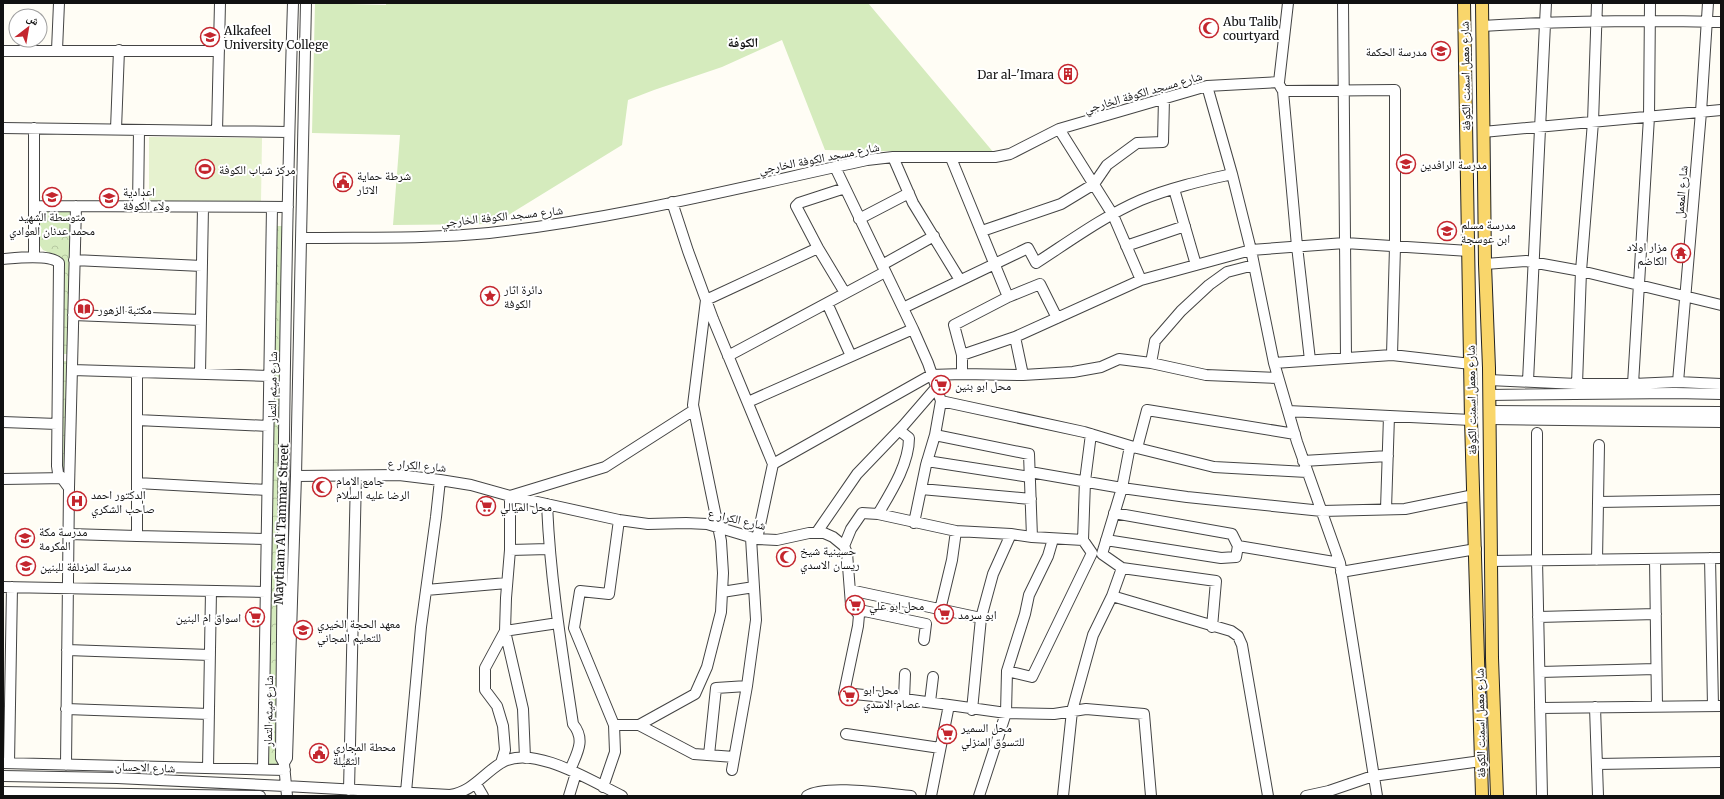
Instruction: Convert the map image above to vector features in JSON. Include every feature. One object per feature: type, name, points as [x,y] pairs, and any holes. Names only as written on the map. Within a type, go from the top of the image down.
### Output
[{"type":"main road","points":[[1464,3],[1474,7],[1481,3]]},
{"type":"main road","name":"شارع معمل اسمنت الكوفة","points":[[1464,3],[1471,426],[1476,549],[1482,796]]},
{"type":"main road","name":"شارع معمل اسمنت الكوفة","points":[[1481,3],[1485,264],[1490,420],[1492,658],[1497,796]]},
{"type":"main road","points":[[1464,21],[1475,18],[1482,24]]},
{"type":"main road","points":[[1471,426],[1481,436],[1490,420]]},
{"type":"main road","points":[[1473,462],[1480,458],[1490,462]]},
{"type":"street","points":[[57,50],[59,3]]},
{"type":"street","points":[[217,131],[220,3]]},
{"type":"street","points":[[1288,3],[1281,86],[1310,360]]},
{"type":"street","points":[[1343,3],[1342,90],[1346,358]]},
{"type":"street","points":[[1528,381],[1546,3]]},
{"type":"street","points":[[1577,384],[1581,271],[1593,122],[1597,3]]},
{"type":"street","points":[[1636,387],[1649,117],[1650,3]]},
{"type":"street","name":"شارع المعمل","points":[[1678,382],[1701,112],[1708,3]]},
{"type":"street","points":[[293,7],[306,8]]},
{"type":"street","name":"شارع ميثم التمار","points":[[284,766],[280,758],[289,132],[293,7]]},
{"type":"street","name":"Maytham Al Tammar Street","points":[[296,476],[306,8]]},
{"type":"street","points":[[1482,24],[1649,21],[1721,22]]},
{"type":"street","points":[[116,130],[119,50]]},
{"type":"street","points":[[3,51],[219,51]]},
{"type":"street","points":[[1207,86],[1232,174],[1251,250],[1278,378],[1303,461],[1341,567],[1377,796]]},
{"type":"street","name":"شارع مسجد الكوفة الخارجي","points":[[302,238],[452,236],[490,232],[570,221],[672,202],[867,160],[893,157],[995,157],[1010,154],[1059,130],[1207,86],[1281,86],[1342,90],[1395,90],[1395,247]]},
{"type":"street","points":[[982,231],[1061,204],[1094,184],[1107,165],[1136,143],[1163,142],[1164,98]]},
{"type":"street","points":[[1483,132],[1721,110]]},
{"type":"street","points":[[3,128],[289,132]]},
{"type":"street","points":[[34,128],[34,257]]},
{"type":"street","points":[[138,207],[139,130]]},
{"type":"street","points":[[1059,130],[1112,215],[1141,280]]},
{"type":"street","points":[[893,157],[913,203],[960,280]]},
{"type":"street","points":[[951,158],[1008,297]]},
{"type":"street","points":[[835,167],[928,363],[935,389],[941,401],[936,435],[927,461],[914,523]]},
{"type":"street","points":[[902,308],[1028,248],[1036,263],[1112,215],[1141,201],[1174,189],[1232,174]]},
{"type":"street","points":[[845,188],[799,203],[796,206],[818,248],[845,293]]},
{"type":"street","points":[[1174,189],[1196,265]]},
{"type":"street","points":[[859,219],[909,193]]},
{"type":"street","points":[[672,202],[706,300],[773,464],[754,538],[754,588],[756,620],[747,686],[732,770]]},
{"type":"street","points":[[34,206],[288,207]]},
{"type":"street","points":[[66,764],[69,534],[66,481],[72,370],[72,315],[76,206]]},
{"type":"street","points":[[200,374],[203,207]]},
{"type":"street","points":[[263,769],[272,207]]},
{"type":"street","points":[[1126,246],[1185,226]]},
{"type":"street","points":[[728,356],[845,293],[934,236]]},
{"type":"street","points":[[962,355],[1015,337],[1141,280],[1251,250],[1345,243],[1469,251]]},
{"type":"street","points":[[1392,355],[1395,247]]},
{"type":"street","points":[[706,300],[818,248]]},
{"type":"street","points":[[3,259],[34,257],[56,260],[60,266],[57,358],[57,466],[66,481]]},
{"type":"street","points":[[74,260],[202,266]]},
{"type":"street","points":[[1485,264],[1526,261],[1533,262],[1581,271],[1721,305]]},
{"type":"street","points":[[1151,363],[1155,341],[1181,310],[1209,285],[1227,272],[1254,265]]},
{"type":"street","points":[[962,374],[962,355],[954,326],[1008,297],[1040,284],[1057,318]]},
{"type":"street","points":[[639,725],[694,694],[707,666],[720,612],[723,573],[721,541],[693,404],[706,300]]},
{"type":"street","points":[[827,303],[851,356]]},
{"type":"street","points":[[72,315],[201,320]]},
{"type":"street","points":[[748,402],[912,329]]},
{"type":"street","points":[[1015,337],[1023,376]]},
{"type":"street","points":[[1274,363],[1392,355],[1471,364]]},
{"type":"street","points":[[57,358],[72,358]]},
{"type":"street","points":[[773,464],[931,374],[1023,376],[1073,372],[1101,366],[1119,360],[1151,363],[1206,375],[1278,378]]},
{"type":"street","points":[[72,370],[269,376]]},
{"type":"street","points":[[137,536],[138,372]]},
{"type":"street","points":[[1489,380],[1636,387],[1721,394]]},
{"type":"street","points":[[1489,394],[1636,387],[1678,382],[1721,384]]},
{"type":"street","points":[[935,389],[857,474],[817,532],[829,535],[844,546],[847,553],[851,605],[859,615],[844,693],[930,702],[972,710],[1006,713],[1054,714],[1086,709],[1144,714],[1151,796]]},
{"type":"street","points":[[1509,394],[1510,411]]},
{"type":"street","points":[[941,401],[1091,434],[1134,447],[1214,467],[1307,472]]},
{"type":"street","points":[[525,758],[523,709],[505,631],[510,550],[510,496],[605,466],[694,410]]},
{"type":"street","points":[[1007,671],[1032,677],[1097,553],[1106,540],[1134,447],[1147,410],[1295,434]]},
{"type":"street","points":[[1288,411],[1389,416],[1471,426]]},
{"type":"street","points":[[1490,420],[1510,411],[1641,416],[1721,422]]},
{"type":"street","points":[[1490,420],[1641,416],[1721,412]]},
{"type":"street","points":[[1386,509],[1389,416]]},
{"type":"street","points":[[137,420],[268,426]]},
{"type":"street","points":[[3,422],[57,424]]},
{"type":"street","points":[[878,514],[894,484],[909,450],[909,438],[899,430]]},
{"type":"street","points":[[1083,540],[1085,481],[1091,434]]},
{"type":"street","points":[[1537,434],[1537,560],[1542,796]]},
{"type":"street","points":[[936,435],[1029,454],[1032,538]]},
{"type":"street","points":[[1597,560],[1599,445]]},
{"type":"street","points":[[1303,461],[1388,456]]},
{"type":"street","points":[[927,461],[1085,481],[1187,497],[1322,511],[1405,508],[1474,495]]},
{"type":"street","name":"شارع الكرار ع","points":[[296,476],[399,475],[440,480],[471,485],[510,496],[619,520],[648,524],[686,523],[717,526],[754,538],[777,540],[817,532]]},
{"type":"street","name":"شارع ميثم التمار","points":[[284,766],[287,758],[296,476]]},
{"type":"street","points":[[350,790],[356,476]]},
{"type":"street","points":[[3,479],[66,481]]},
{"type":"street","points":[[406,792],[421,627],[440,480]]},
{"type":"street","points":[[137,483],[267,490]]},
{"type":"street","points":[[921,489],[1031,499]]},
{"type":"street","points":[[1598,502],[1721,500]]},
{"type":"street","points":[[547,504],[549,549],[558,623],[573,724],[580,736],[580,747],[573,772],[569,796]]},
{"type":"street","points":[[844,546],[851,529],[862,513],[878,514],[956,531],[1011,534],[1032,538],[1083,540],[1097,553],[1122,568],[1216,581],[1212,627]]},
{"type":"street","points":[[1106,540],[1221,558],[1236,557],[1238,546],[1232,534],[1114,513]]},
{"type":"street","points":[[603,787],[615,752],[614,725],[574,628],[580,591],[609,594],[619,520]]},
{"type":"street","points":[[940,610],[952,560],[956,531]]},
{"type":"street","points":[[69,534],[266,539]]},
{"type":"street","points":[[972,710],[981,618],[993,574],[1011,534]]},
{"type":"street","points":[[979,796],[1006,713],[1007,671],[1025,614],[1029,594],[1048,556],[1053,539]]},
{"type":"street","points":[[1238,546],[1341,567],[1476,549]]},
{"type":"street","points":[[510,550],[549,549]]},
{"type":"street","points":[[1540,708],[1717,706],[1710,558]]},
{"type":"street","points":[[1491,561],[1721,558]]},
{"type":"street","points":[[1655,559],[1657,707]]},
{"type":"street","points":[[1063,796],[1072,711],[1093,635],[1112,596],[1122,568]]},
{"type":"street","points":[[426,590],[507,583]]},
{"type":"street","points":[[266,592],[7,587],[6,763],[263,769],[284,766],[285,786],[288,796]]},
{"type":"street","points":[[722,592],[754,588]]},
{"type":"street","points":[[850,590],[981,618]]},
{"type":"street","points":[[208,768],[211,591]]},
{"type":"street","points":[[1112,596],[1231,632],[1238,636],[1242,646],[1268,796]]},
{"type":"street","points":[[855,609],[926,624],[924,640]]},
{"type":"street","points":[[1538,617],[1656,614]]},
{"type":"street","points":[[505,631],[558,623]]},
{"type":"street","points":[[501,763],[505,750],[503,726],[497,706],[485,690],[484,668],[505,631]]},
{"type":"street","points":[[67,650],[210,655]]},
{"type":"street","points":[[1540,672],[1656,669]]},
{"type":"street","points":[[904,699],[906,674]]},
{"type":"street","points":[[930,702],[934,677]]},
{"type":"street","points":[[709,755],[716,688],[747,686]]},
{"type":"street","points":[[931,796],[949,705]]},
{"type":"street","points":[[1595,707],[1598,796]]},
{"type":"street","points":[[66,709],[209,714]]},
{"type":"street","points":[[614,725],[639,725],[694,754],[734,757]]},
{"type":"street","points":[[846,734],[940,748]]},
{"type":"street","points":[[501,763],[515,758],[548,761],[622,796]]},
{"type":"street","points":[[1306,796],[1329,791],[1373,776],[1481,761]]},
{"type":"street","points":[[1597,764],[1721,762]]},
{"type":"street","name":"شارع الاحسان","points":[[3,776],[117,778],[450,795],[461,793],[476,784],[501,763]]},
{"type":"street","points":[[476,784],[482,796]]},
{"type":"street","points":[[807,796],[814,793],[844,791],[911,796]]},
{"type":"street","points":[[6,793],[260,796]]},
{"type":"green space","points":[[315,3],[386,5],[386,3],[868,3],[994,153],[825,150],[782,40],[722,67],[628,100],[622,145],[494,224],[393,225],[400,135],[312,133]]},
{"type":"green space","name":"مركز شباب الكوفة","points":[[149,137],[262,138],[261,202],[149,201]]},
{"type":"green space","points":[[42,210],[71,210],[70,354],[60,354],[61,258],[43,250],[39,244],[40,213]]},
{"type":"green space","points":[[274,226],[286,226],[277,766],[265,765]]},
{"type":"green space","points":[[60,361],[69,361],[68,468],[59,468]]},
{"type":"place","name":"Abu Talib courtyard","points":[[1209,28]]},
{"type":"place","name":"Alkafeel University College","points":[[210,37]]},
{"type":"place","name":"مدرسة الحكمة","points":[[1441,51]]},
{"type":"place","name":"Dar al-'Imara","points":[[1068,74]]},
{"type":"place","name":"مدرسة الرافدين","points":[[1406,164]]},
{"type":"place","name":"مركز شباب الكوفة","points":[[205,169]]},
{"type":"place","name":"شرطة حماية الاثار","points":[[343,182]]},
{"type":"place","name":"متوسطة الشهيد محمد عدنان العوادي","points":[[52,197]]},
{"type":"place","name":"اعدادية ولاء الكوفة","points":[[109,198]]},
{"type":"place","name":"مدرسة مسلم ابن عوسجة","points":[[1447,231]]},
{"type":"place","name":"مزار اولاد الكاضم","points":[[1681,253]]},
{"type":"place","name":"دائرة اثار الكوفة","points":[[490,296]]},
{"type":"place","name":"مكتبة الزهور","points":[[84,309]]},
{"type":"place","name":"محل ابو بنين","points":[[941,385]]},
{"type":"place","name":"جامع الامام الرضا عليه السلام","points":[[322,487]]},
{"type":"place","name":"الدكتور احمد صاحب الشكري","points":[[77,501]]},
{"type":"place","name":"محل الميالي","points":[[486,506]]},
{"type":"place","name":"مدرسة مكة المكرمة","points":[[25,538]]},
{"type":"place","name":"حسينية شيخ ريسان الاسدي","points":[[786,557]]},
{"type":"place","name":"مدرسة المزدلفة للبنين","points":[[26,566]]},
{"type":"place","name":"محل ابو علي","points":[[855,605]]},
{"type":"place","name":"ابو سرمد","points":[[944,614]]},
{"type":"place","name":"اسواق ام البنين","points":[[255,617]]},
{"type":"place","name":"معهد الحجة الخيري للتعليم المجاني","points":[[303,630]]},
{"type":"place","name":"محل ابو عصام الاسدي","points":[[849,696]]},
{"type":"place","name":"محل السمير للتسوق المنزلي","points":[[947,734]]},
{"type":"place","name":"محطة المجاري الثقيلة","points":[[319,753]]},
{"type":"district","name":"الكوفة","points":[[743,42]]}]
